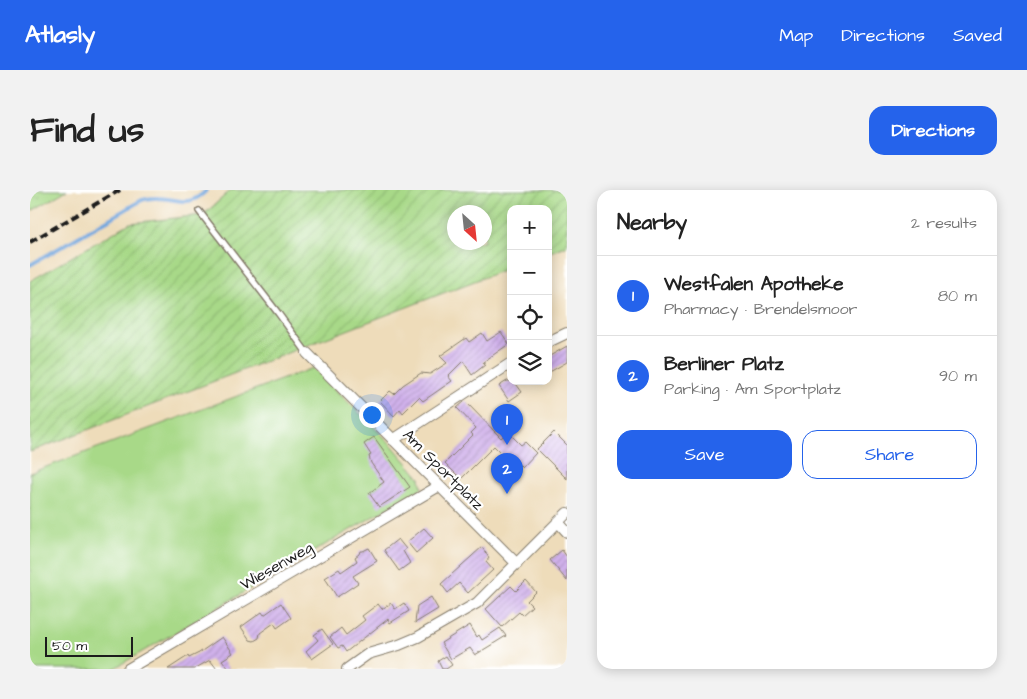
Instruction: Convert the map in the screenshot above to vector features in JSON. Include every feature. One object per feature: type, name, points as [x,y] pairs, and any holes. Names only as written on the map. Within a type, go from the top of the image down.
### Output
[{"type":"street","points":[[552,340],[567,333]]},
{"type":"street","name":"Am Sportplatz","points":[[307,353],[517,564]]},
{"type":"street","points":[[393,440],[507,366]]},
{"type":"street","name":"Wiesenweg","points":[[128,669],[439,486]]},
{"type":"street","points":[[351,668],[368,654],[399,645],[435,629],[477,603],[567,513]]},
{"type":"street","points":[[558,522],[567,532]]},
{"type":"lane","points":[[199,211],[307,353]]},
{"type":"green space","points":[[30,190],[67,190],[30,212]]},
{"type":"green space","points":[[231,190],[567,190],[567,245],[552,251],[552,205],[507,205],[507,269],[30,452],[30,281],[130,223],[203,215]]},
{"type":"green space","points":[[313,368],[391,444],[420,478],[422,488],[113,669],[30,669],[30,473]]},
{"type":"building","points":[[501,332],[507,341],[507,345],[483,362],[485,365],[472,375],[463,361],[448,376],[452,381],[423,401],[419,397],[403,413],[400,409],[394,416],[380,401],[390,391],[394,394],[403,385],[421,373],[430,374],[447,363],[440,356],[466,338],[469,342],[482,333],[487,341]]},
{"type":"building","points":[[567,346],[567,362],[552,371],[552,355]]},
{"type":"building","points":[[507,381],[507,385],[517,385],[522,392],[509,401],[499,386]]},
{"type":"building","points":[[465,401],[501,438],[508,432],[521,445],[525,442],[536,453],[522,468],[511,457],[508,460],[494,446],[461,479],[445,463],[473,435],[471,433],[476,428],[457,408]]},
{"type":"building","points":[[554,432],[567,445],[567,479],[537,449]]},
{"type":"building","points":[[374,437],[410,487],[379,507],[369,493],[384,482],[371,463],[369,456],[371,455],[364,444]]},
{"type":"building","points":[[424,528],[433,538],[416,553],[407,542]]},
{"type":"building","points":[[398,539],[406,549],[403,551],[410,563],[399,571],[384,550]]},
{"type":"building","points":[[482,547],[489,558],[486,562],[493,570],[468,593],[459,583],[448,593],[441,584]]},
{"type":"building","points":[[369,548],[377,561],[353,576],[358,583],[337,597],[325,578],[339,569],[341,572],[357,561],[355,557],[360,551]]},
{"type":"building","points":[[562,550],[567,557],[567,581],[550,560]]},
{"type":"building","points":[[526,581],[536,592],[527,601],[532,606],[522,615],[519,612],[502,627],[486,609],[511,586],[516,591]]},
{"type":"building","points":[[431,597],[438,609],[415,623],[417,606]]},
{"type":"building","points":[[281,603],[291,618],[277,628],[274,623],[260,633],[259,638],[254,641],[250,640],[241,627],[262,612],[264,615]]},
{"type":"building","points":[[391,603],[395,609],[404,603],[409,611],[390,623],[388,619],[346,652],[342,646],[338,648],[330,637],[341,628],[346,635],[365,620],[362,616],[378,604],[382,609]]},
{"type":"building","points":[[470,625],[477,637],[479,635],[482,640],[500,628],[506,636],[475,655],[470,648],[451,659],[441,643]]},
{"type":"building","points":[[322,629],[333,644],[312,659],[306,651],[318,640],[314,635]]},
{"type":"building","points":[[222,637],[233,653],[222,660],[229,669],[217,669],[210,660],[194,669],[168,669],[188,656],[189,658],[199,653]]},
{"type":"building","points":[[446,656],[452,665],[442,669],[438,661]]},
{"type":"waterway","points":[[30,265],[142,200],[162,198],[188,201],[194,200],[207,190]]},
{"type":"railway","points":[[30,242],[120,190]]},
{"type":"place","name":"Westfalen Apotheke","points":[[507,445]]},
{"type":"place","name":"Berliner Platz","points":[[507,494]]}]
